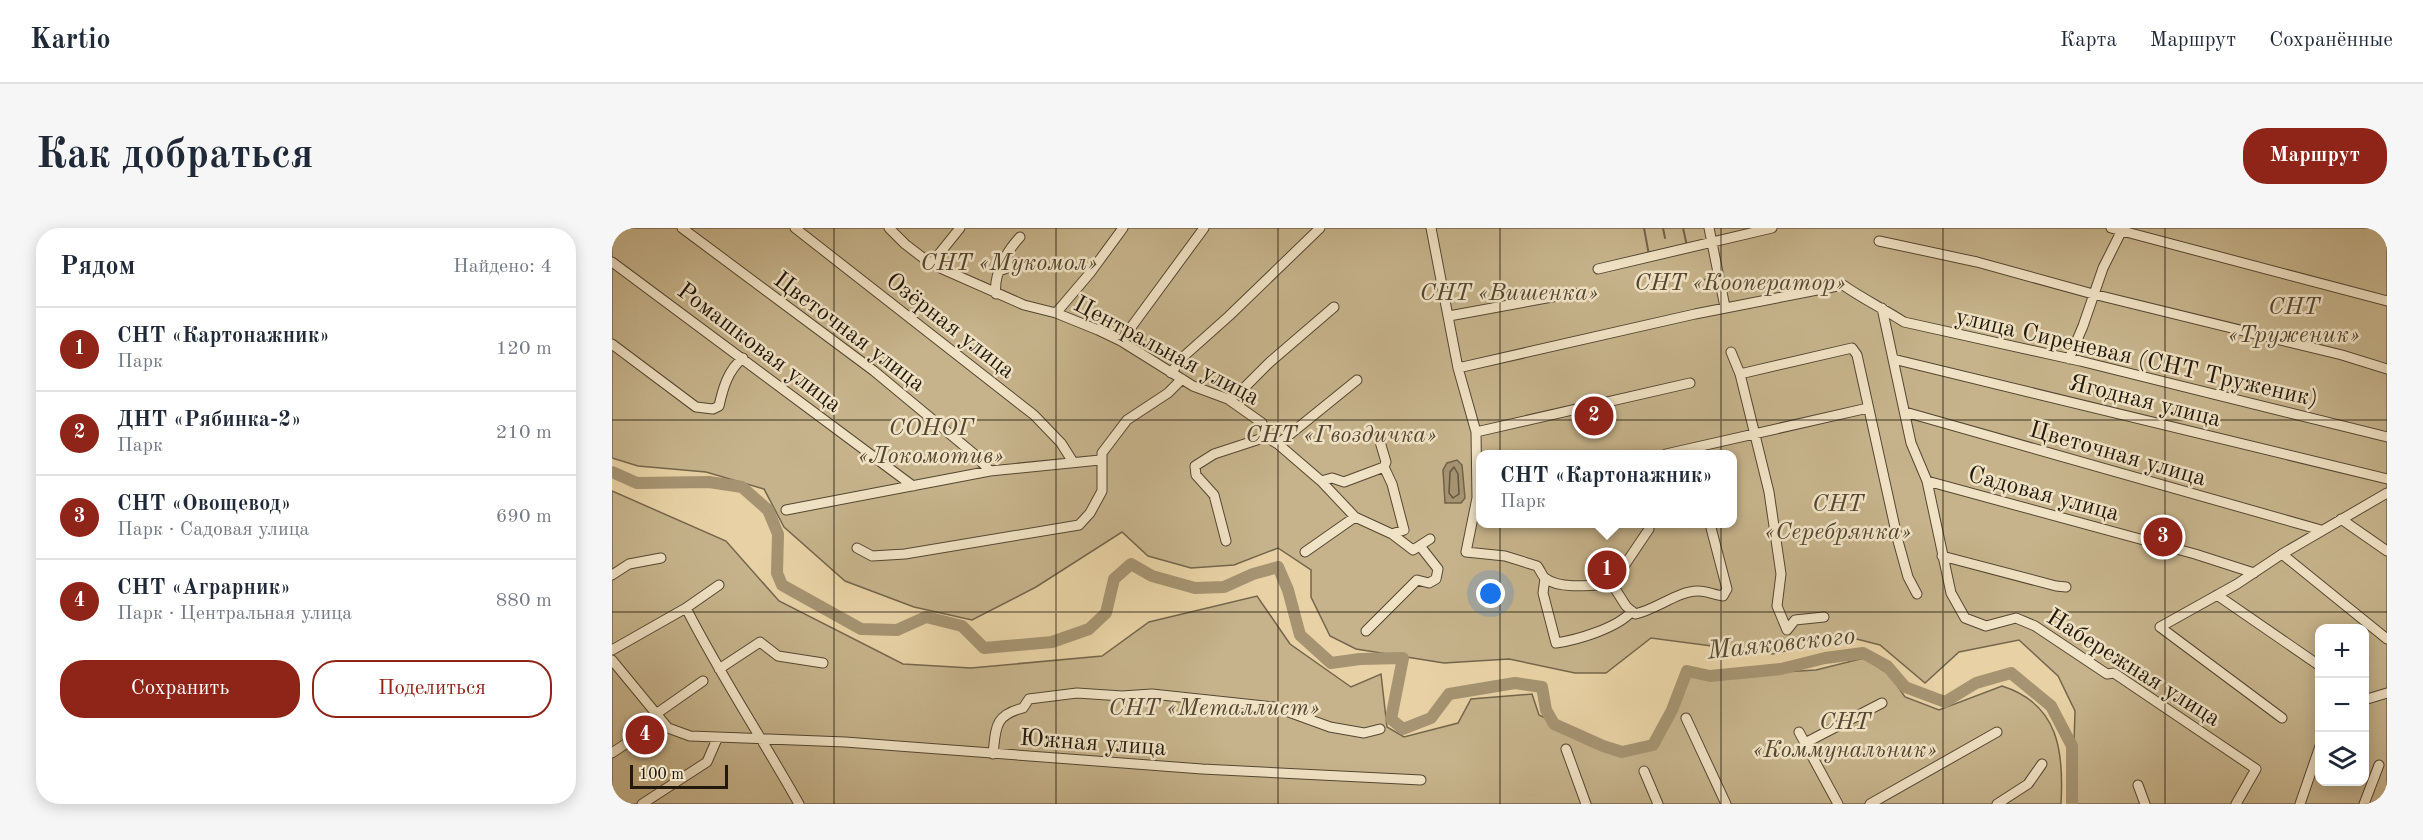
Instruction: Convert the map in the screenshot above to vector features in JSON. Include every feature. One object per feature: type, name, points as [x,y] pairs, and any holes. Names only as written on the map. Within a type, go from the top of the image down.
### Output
[{"type":"street","name":"Цветочная улица","points":[[682,228],[874,371],[974,454],[990,471]]},
{"type":"street","name":"Озёрная улица","points":[[795,228],[1035,415],[1061,443],[1073,462]]},
{"type":"street","name":"Центральная улица","points":[[889,228],[931,264],[996,294],[1024,305],[1056,313],[1121,341],[1193,386],[1228,399],[1262,423],[1266,437],[1278,444],[1321,481],[1354,517],[1392,534],[1413,550],[1420,546]]},
{"type":"street","points":[[931,264],[960,228]]},
{"type":"street","points":[[1056,313],[1090,273],[1123,228]]},
{"type":"street","points":[[1121,341],[1204,228]]},
{"type":"street","points":[[1171,373],[1183,357],[1320,228]]},
{"type":"street","points":[[1431,228],[1458,368],[1476,432],[1477,450]]},
{"type":"street","points":[[1709,228],[1725,308]]},
{"type":"street","points":[[1598,269],[1772,228]]},
{"type":"street","points":[[2111,228],[2122,229],[2387,301]]},
{"type":"street","points":[[2069,359],[2103,268],[2122,229]]},
{"type":"street","points":[[996,294],[995,285],[999,271],[1011,246],[1020,237]]},
{"type":"street","points":[[1879,241],[1977,262],[2093,294],[2342,355],[2387,369]]},
{"type":"street","name":"Ромашковая улица","points":[[612,262],[913,486]]},
{"type":"street","points":[[999,271],[1023,262]]},
{"type":"street","name":"улица Сиреневая (СНТ Труженик)","points":[[1458,368],[1725,308],[1843,285],[1869,304],[1882,308],[1904,322],[2069,359],[2387,437]]},
{"type":"street","points":[[1449,316],[1574,293]]},
{"type":"street","points":[[1228,399],[1238,394],[1334,307]]},
{"type":"street","points":[[1882,308],[1911,443],[1927,481],[1942,556],[2067,587]]},
{"type":"street","points":[[612,344],[696,407],[713,409],[719,406],[724,383],[743,358]]},
{"type":"street","points":[[1740,374],[1852,348],[1857,355],[1898,541],[1908,577],[1917,594]]},
{"type":"street","points":[[1731,352],[1740,374],[1768,492],[1781,574],[1777,606],[1787,630],[1795,620],[1824,617]]},
{"type":"street","name":"Ягодная улица","points":[[1893,359],[2387,479]]},
{"type":"street","points":[[857,548],[872,556],[905,554],[1079,525],[1090,513],[1102,491],[1101,453],[1127,420],[1168,393],[1182,379]]},
{"type":"street","points":[[1278,444],[1357,380]]},
{"type":"street","points":[[1476,432],[1690,383]]},
{"type":"street","points":[[1697,450],[1754,434],[1868,408]]},
{"type":"street","name":"Цветочная улица","points":[[1905,412],[2321,530]]},
{"type":"street","points":[[1321,481],[1332,478],[1344,482],[1383,468],[1386,462],[1378,435]]},
{"type":"street","points":[[1226,541],[1214,495],[1196,475],[1195,466],[1214,454],[1266,437]]},
{"type":"street","points":[[786,510],[990,471],[1100,460]]},
{"type":"street","points":[[1383,468],[1392,483],[1404,530],[1392,534]]},
{"type":"street","name":"Садовая улица","points":[[1927,481],[2195,554],[2254,573]]},
{"type":"street","points":[[2282,718],[2160,627],[2387,493]]},
{"type":"street","points":[[1476,510],[1466,552],[1505,556],[1537,566],[1545,578],[1557,583],[1581,586],[1612,584]]},
{"type":"street","points":[[1305,552],[1354,517]]},
{"type":"street","points":[[2340,519],[2387,551]]},
{"type":"street","points":[[1612,584],[1635,614],[1648,612],[1679,596],[1699,591],[1723,596],[1727,589],[1711,528]]},
{"type":"street","points":[[1612,584],[1649,529]]},
{"type":"street","points":[[1366,631],[1417,580],[1429,584],[1436,579],[1438,569],[1420,546],[1430,539]]},
{"type":"street","points":[[2282,554],[2387,639]]},
{"type":"street","name":"Набережная улица","points":[[1942,556],[1951,593],[1965,618],[1986,626],[2016,618],[2035,626],[2107,674],[2114,673],[2256,769],[2236,804]]},
{"type":"street","points":[[612,575],[629,564],[661,558]]},
{"type":"street","points":[[1545,578],[1543,593],[1556,643],[1611,626],[1626,618],[1632,611]]},
{"type":"street","points":[[612,650],[686,608],[719,585]]},
{"type":"street","points":[[2217,595],[2315,663]]},
{"type":"street","points":[[686,608],[719,669],[799,804]]},
{"type":"street","points":[[719,669],[760,642],[778,656],[824,663]]},
{"type":"street","points":[[612,660],[669,728],[690,736],[763,740]]},
{"type":"street","points":[[656,714],[703,681]]},
{"type":"street","points":[[993,754],[996,727],[1000,718],[1010,711],[1023,708],[1029,699],[1077,693],[1122,696],[1152,694],[1275,707],[1330,727],[1364,733],[1380,729]]},
{"type":"street","points":[[2369,698],[2387,693]]},
{"type":"street","points":[[1805,743],[1882,703]]},
{"type":"street","points":[[1686,718],[1726,804]]},
{"type":"street","points":[[612,753],[645,731]]},
{"type":"street","points":[[1799,732],[1838,804]]},
{"type":"street","points":[[1870,804],[1997,732]]},
{"type":"street","points":[[642,804],[707,762],[717,739]]},
{"type":"street","name":"Южная улица","points":[[763,740],[845,742],[1202,769],[1421,780]]},
{"type":"street","points":[[1566,749],[1586,804]]},
{"type":"street","points":[[2300,804],[2315,758]]},
{"type":"street","points":[[1997,804],[2028,784],[2042,764]]},
{"type":"street","points":[[2364,804],[2379,765]]},
{"type":"street","points":[[1644,771],[1658,804]]},
{"type":"street","points":[[2138,785],[2145,804]]},
{"type":"green space","points":[[612,228],[2387,228],[2387,804],[2077,804],[2073,775],[2075,711],[2058,676],[2019,640],[1959,652],[1925,683],[1880,645],[1845,636],[1773,654],[1651,638],[1606,673],[1575,673],[1509,659],[1444,663],[1356,649],[1330,636],[1311,597],[1311,570],[1278,548],[1234,565],[1191,568],[1148,556],[1122,532],[1036,587],[972,620],[914,607],[845,581],[784,527],[764,489],[706,472],[638,466],[612,458]]},
{"type":"green space","name":"СНТ «Металлист»","points":[[612,491],[726,541],[779,601],[903,664],[971,668],[1102,656],[1149,622],[1257,596],[1290,644],[1351,687],[1381,674],[1387,727],[1404,737],[1458,723],[1471,699],[1532,694],[1539,715],[1603,746],[1622,752],[1653,745],[1687,671],[1712,676],[1816,670],[1864,658],[1889,674],[1905,697],[1939,710],[2002,686],[2021,694],[2036,705],[2047,718],[2059,749],[2061,804],[612,804]]},
{"type":"water","points":[[1457,460],[1462,465],[1465,498],[1461,503],[1445,503],[1443,470],[1447,463]]},
{"type":"waterway","points":[[1644,228],[1649,255]]},
{"type":"waterway","points":[[1663,228],[1665,238]]},
{"type":"waterway","points":[[1683,228],[1687,246]]},
{"type":"waterway","points":[[1694,282],[1717,277]]},
{"type":"waterway","name":"Маяковского","points":[[612,472],[637,483],[709,482],[742,487],[768,510],[778,534],[777,573],[782,585],[861,629],[897,630],[926,617],[962,626],[984,648],[1052,642],[1089,629],[1106,613],[1114,579],[1131,564],[1152,576],[1195,588],[1224,587],[1253,574],[1278,567],[1288,590],[1300,635],[1331,663],[1360,659],[1403,658],[1391,719],[1403,729],[1431,718],[1449,694],[1515,683],[1542,687],[1546,710],[1554,724],[1622,752],[1653,745],[1672,710],[1687,671],[1710,676],[1781,669],[1825,658],[1863,653],[1887,666],[1905,687],[1945,702],[1976,683],[2011,673],[2051,706],[2072,746],[2072,804]]},
{"type":"place","name":"ДНТ «Рябинка-2»","points":[[1594,416]]},
{"type":"place","name":"СНТ «Овощевод»","points":[[2163,537]]},
{"type":"place","name":"СНТ «Картонажник»","points":[[1607,570]]},
{"type":"place","name":"СНТ «Аграрник»","points":[[645,735]]},
{"type":"park label","name":"СНТ «Мукомол»","points":[[1009,262]]},
{"type":"park label","name":"СНТ «Кооператор»","points":[[1740,282]]},
{"type":"park label","name":"СНТ «Вишенка»","points":[[1509,292]]},
{"type":"park label","name":"СНТ «Труженик»","points":[[2294,320]]},
{"type":"park label","name":"СНТ «Гвоздичка»","points":[[1341,434]]},
{"type":"park label","name":"СОНОГ «Локомотив»","points":[[931,441]]},
{"type":"park label","name":"СНТ «Серебрянка»","points":[[1838,517]]},
{"type":"park label","name":"СНТ «Коммунальник»","points":[[1845,735]]}]
